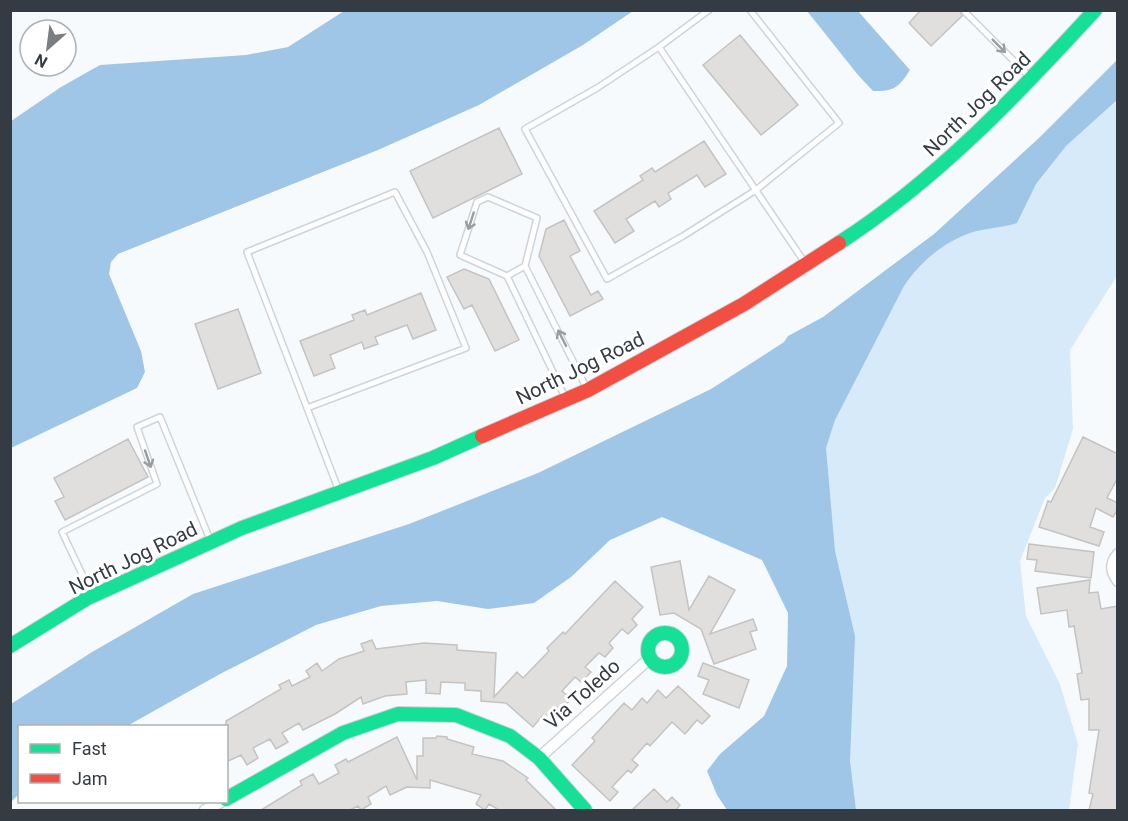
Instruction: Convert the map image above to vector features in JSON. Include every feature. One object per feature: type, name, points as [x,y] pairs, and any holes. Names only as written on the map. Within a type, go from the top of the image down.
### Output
[{"type":"street","name":"North Jog Road","points":[[10,646],[92,597],[242,528],[433,458],[588,390],[744,304],[845,239],[934,173],[1032,79],[1090,12]]},
{"type":"street","points":[[1118,554],[1112,564],[1112,570],[1118,581]]},
{"type":"street","name":"Via Toledo","points":[[539,758],[650,658]]},
{"type":"street","points":[[228,798],[344,733],[398,714],[456,715],[510,736],[539,758],[585,810]]},
{"type":"lane","points":[[709,10],[597,88],[525,129],[607,279],[683,236],[756,190],[839,123],[750,10]]},
{"type":"lane","points":[[965,12],[1032,79]]},
{"type":"lane","points":[[659,47],[806,264]]},
{"type":"lane","points":[[307,408],[466,348],[427,252],[395,192],[247,252],[339,492]]},
{"type":"lane","points":[[566,400],[507,276],[460,255],[477,201],[488,197],[537,218],[525,266],[588,390]]},
{"type":"lane","points":[[507,276],[525,266]]},
{"type":"lane","points":[[92,597],[62,532],[157,484],[137,427],[160,417],[211,542]]},
{"type":"shaded area","points":[[1117,79],[1117,276],[1070,350],[1073,429],[1055,488],[1045,498],[1020,561],[1026,616],[1060,684],[1078,744],[1069,810],[839,810],[807,444],[888,285]]},
{"type":"water","points":[[344,11],[633,11],[583,45],[479,105],[378,150],[118,254],[111,262],[109,274],[141,351],[145,372],[137,388],[11,448],[11,121],[61,87],[100,65],[246,55],[288,47]]},
{"type":"water","points":[[807,11],[858,11],[910,70],[903,81],[886,91],[873,91]]},
{"type":"water","points":[[1117,60],[1117,100],[1066,146],[1036,184],[1017,223],[976,231],[960,237],[933,254],[910,277],[835,420],[826,448],[835,551],[855,636],[850,761],[856,810],[727,810],[717,795],[707,771],[720,754],[764,716],[787,666],[788,613],[762,560],[662,517],[610,540],[571,577],[534,603],[488,609],[437,601],[381,606],[316,625],[220,674],[129,725],[18,725],[18,795],[11,802],[11,704],[92,652],[193,594],[409,524],[538,473],[711,389],[784,342],[788,336],[823,317],[934,234],[1040,137]]},
{"type":"building","points":[[921,10],[960,10],[962,16],[931,46],[909,23]]},
{"type":"building","points":[[740,35],[798,105],[761,135],[703,65]]},
{"type":"building","points":[[499,128],[522,174],[433,218],[410,171]]},
{"type":"building","points":[[704,141],[726,174],[705,187],[697,175],[668,193],[671,199],[659,207],[655,201],[626,219],[634,231],[615,243],[594,211],[643,180],[640,176],[652,168],[655,172]]},
{"type":"building","points":[[564,220],[580,251],[570,256],[591,295],[598,291],[603,299],[570,316],[539,256],[546,229]]},
{"type":"building","points":[[464,269],[489,279],[519,340],[495,351],[472,305],[464,309],[447,277]]},
{"type":"building","points":[[421,293],[436,330],[413,339],[407,325],[375,337],[378,344],[364,349],[362,342],[330,355],[335,368],[314,376],[300,341],[354,320],[352,315],[365,310],[367,315]]},
{"type":"building","points":[[238,309],[261,373],[218,389],[195,324]]},
{"type":"building","points":[[1083,437],[1118,454],[1118,477],[1107,498],[1118,503],[1118,509],[1113,517],[1096,508],[1090,527],[1104,532],[1099,546],[1039,527],[1048,501],[1051,502]]},
{"type":"building","points":[[128,439],[148,477],[65,520],[55,501],[64,497],[54,478]]},
{"type":"building","points":[[1029,544],[1094,552],[1091,578],[1035,571],[1037,560],[1027,559]]},
{"type":"building","points":[[680,561],[689,610],[709,576],[735,590],[710,634],[753,619],[757,630],[750,632],[756,649],[714,664],[701,629],[674,613],[660,615],[651,567]]},
{"type":"building","points":[[1090,580],[1089,593],[1098,592],[1101,609],[1118,606],[1118,810],[1089,810],[1093,794],[1089,793],[1099,730],[1089,730],[1089,699],[1081,700],[1077,674],[1082,673],[1074,626],[1069,627],[1067,610],[1041,614],[1037,588]]},
{"type":"building","points":[[615,581],[643,607],[632,619],[637,625],[628,634],[622,629],[609,643],[613,648],[605,657],[599,653],[585,667],[591,672],[581,682],[575,677],[562,691],[571,699],[562,709],[559,706],[547,720],[542,716],[533,727],[506,703],[481,701],[481,691],[465,690],[465,683],[441,682],[440,694],[426,693],[426,680],[406,682],[407,694],[385,696],[363,704],[361,697],[335,714],[303,730],[299,723],[282,733],[288,742],[276,749],[270,739],[253,748],[258,758],[247,765],[241,755],[228,761],[226,721],[281,689],[279,685],[289,680],[292,686],[310,677],[306,671],[317,663],[322,671],[339,659],[364,651],[361,644],[372,640],[376,649],[424,643],[457,645],[457,650],[496,653],[494,697],[517,672],[523,678],[549,651],[547,648],[563,632],[565,634]]},
{"type":"building","points":[[703,663],[749,680],[739,708],[703,694],[709,680],[698,676]]},
{"type":"building","points":[[678,686],[710,716],[702,724],[697,720],[685,734],[672,722],[650,746],[647,743],[632,760],[638,765],[631,773],[628,770],[612,787],[618,792],[610,801],[572,765],[595,741],[592,738],[624,703],[632,710],[642,698],[647,703],[658,690],[666,698]]},
{"type":"building","points":[[437,736],[447,737],[447,739],[474,747],[472,754],[503,761],[528,778],[526,780],[556,810],[499,810],[489,804],[485,810],[476,804],[481,795],[430,780],[430,788],[407,787],[390,795],[386,786],[368,797],[371,804],[361,810],[358,806],[350,810],[261,810],[302,785],[300,781],[313,774],[319,784],[339,773],[335,765],[346,759],[348,762],[397,737],[417,780],[417,756],[423,756],[423,738],[436,738]]},
{"type":"building","points":[[654,789],[667,802],[672,797],[680,805],[676,810],[632,810]]},
{"type":"traffic: fast","points":[[839,243],[909,192],[975,135],[1095,10]]},
{"type":"traffic: fast","points":[[10,646],[86,599],[242,528],[433,458],[482,436]]},
{"type":"traffic: fast","points":[[665,633],[677,638],[682,650],[677,662],[665,667],[653,662],[648,650],[653,638],[665,633]]},
{"type":"traffic: fast","points":[[228,798],[343,733],[398,714],[456,715],[510,736],[539,758],[585,810]]},
{"type":"traffic: jam","points":[[482,436],[588,390],[744,304],[839,243]]}]
